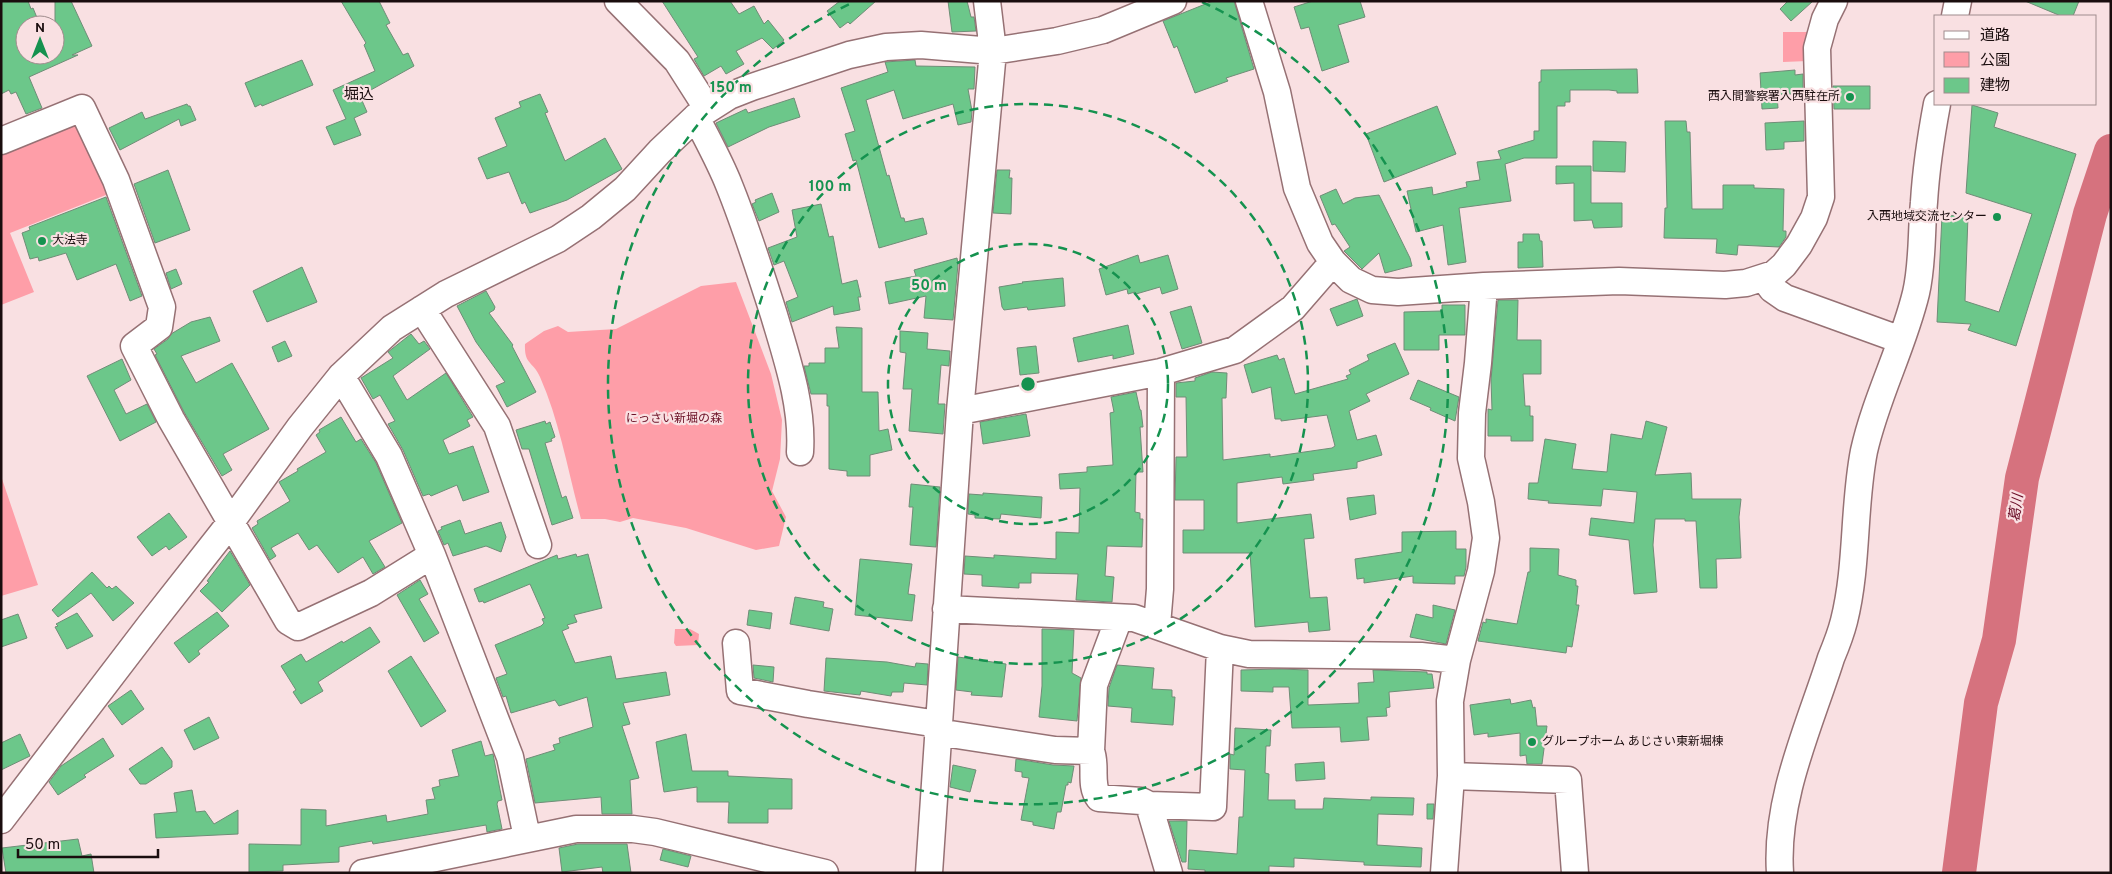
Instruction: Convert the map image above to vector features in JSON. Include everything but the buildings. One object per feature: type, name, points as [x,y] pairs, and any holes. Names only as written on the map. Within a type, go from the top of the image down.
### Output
[{"type":"street","points":[[618,1],[677,61],[702,112],[758,263],[781,338],[797,403],[801,429],[800,452]]},
{"type":"street","points":[[928,873],[960,411],[993,51],[987,1]]},
{"type":"street","points":[[1,820],[231,522],[300,427],[341,376],[392,328],[422,309],[558,238],[592,217],[625,189],[660,151],[702,112],[752,86],[849,55],[886,47],[921,45],[993,51],[1057,41],[1103,30],[1174,1]]},
{"type":"street","points":[[1249,1],[1277,92],[1297,188],[1320,243],[1333,262],[1351,280],[1372,290],[1398,292],[1484,286],[1619,281],[1724,285],[1746,283],[1774,274],[1784,265],[1799,245],[1814,218],[1821,197],[1818,48],[1825,19],[1834,1]]},
{"type":"street","points":[[1955,15],[1958,1]]},
{"type":"street","points":[[1780,873],[1784,808],[1791,779],[1844,622],[1850,593],[1859,483],[1864,451],[1916,293],[1920,265],[1928,156],[1937,105]]},
{"type":"street","points":[[1,141],[82,108],[116,180],[162,307],[160,327],[134,346],[171,419],[288,621],[298,627],[371,593],[432,555]]},
{"type":"street","points":[[960,411],[1161,372],[1235,350],[1293,308],[1333,262]]},
{"type":"street","points":[[1764,278],[1772,290],[1785,298],[1901,340]]},
{"type":"street","points":[[1444,873],[1451,776],[1450,701],[1458,660],[1481,571],[1486,538],[1481,502],[1471,458],[1472,412],[1484,286]]},
{"type":"street","points":[[422,309],[497,426],[538,545]]},
{"type":"street","points":[[1157,625],[1160,589],[1161,372]]},
{"type":"street","points":[[341,376],[389,456],[432,555],[510,757],[527,837]]},
{"type":"street","points":[[946,609],[1134,618],[1220,648],[1249,654],[1421,656],[1458,660]]},
{"type":"street","points":[[1119,618],[1094,685],[1091,751],[1094,759],[1094,792],[1099,798],[1141,801],[1149,805],[1214,807],[1220,648]]},
{"type":"street","points":[[736,643],[740,691],[1055,750],[1091,751]]},
{"type":"street","points":[[1451,776],[1568,780],[1575,873]]},
{"type":"street","points":[[1149,805],[1169,873]]},
{"type":"street","points":[[364,873],[527,837],[576,829],[633,829],[655,832],[825,873]]},
{"type":"green space","points":[[1783,32],[1811,32],[1808,61],[1783,62]]},
{"type":"green space","points":[[73,120],[82,126],[111,193],[10,233],[34,292],[1,305],[1,150]]},
{"type":"green space","name":"にっさい新堀の森","points":[[736,282],[771,374],[782,420],[780,459],[772,491],[786,517],[779,546],[756,550],[686,528],[633,518],[620,522],[605,519],[581,519],[553,412],[540,377],[527,359],[525,344],[544,331],[558,326],[568,332],[616,329],[701,286]]},
{"type":"green space","points":[[1,476],[38,585],[1,596]]},
{"type":"green space","points":[[675,629],[690,629],[699,634],[698,645],[676,646],[674,643]]},
{"type":"waterway","name":"葛川","points":[[1959,873],[1981,703],[1999,640],[2022,478],[2090,214],[2111,151]]},
{"type":"place","name":"西入間警察署入西駐在所","points":[[1850,97]]},
{"type":"place","name":"入西地域交流センター","points":[[1997,217]]},
{"type":"place","name":"大法寺","points":[[42,241]]},
{"type":"place","name":"グループホーム あじさい東新堀棟","points":[[1532,742]]},
{"type":"district","name":"堀込","points":[[359,95]]}]
